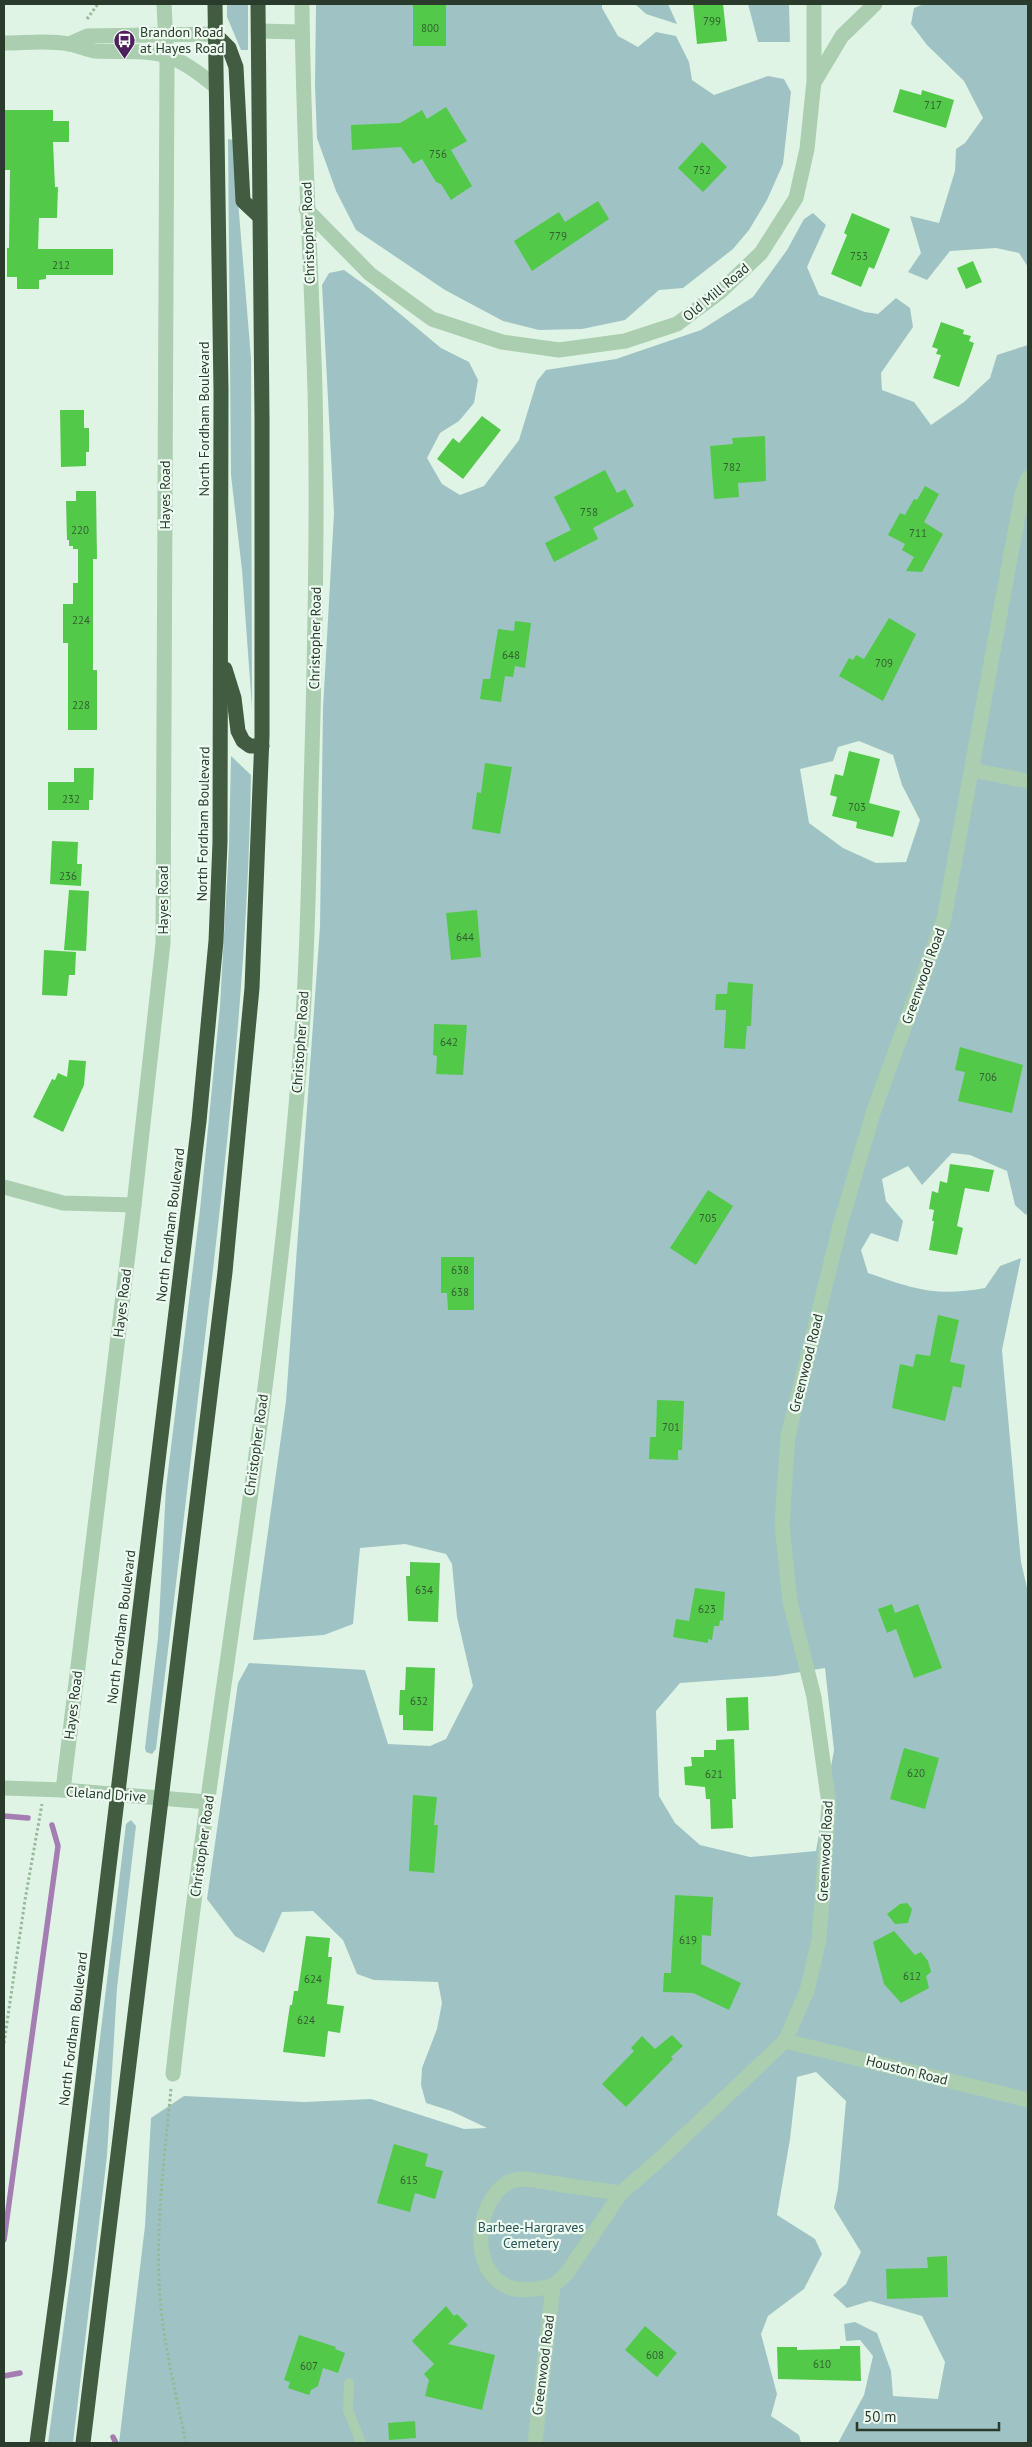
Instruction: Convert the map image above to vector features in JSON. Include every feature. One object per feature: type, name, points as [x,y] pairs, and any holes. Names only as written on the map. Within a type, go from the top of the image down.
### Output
[{"type":"highway","name":"North Fordham Boulevard","points":[[37,2443],[60,2272],[210,1027],[220,842],[221,390],[215,4]]},
{"type":"highway","points":[[83,2443],[225,1272],[240,1130],[255,940],[262,746],[262,418],[258,4]]},
{"type":"highway","points":[[215,34],[229,48],[236,67],[243,201],[259,216]]},
{"type":"highway","points":[[220,655],[234,698],[238,731],[246,744],[262,746]]},
{"type":"street","name":"Hayes Road","points":[[63,1790],[134,1205],[163,943],[167,55],[164,4]]},
{"type":"street","name":"Christopher Road","points":[[173,2074],[187,1945],[287,1212],[304,1002],[316,638],[315,391],[306,209],[302,4]]},
{"type":"street","name":"Old Mill Road","points":[[306,209],[370,274],[432,319],[502,342],[559,350],[625,341],[677,324],[720,292],[761,253],[796,198],[807,149],[814,81],[814,4]]},
{"type":"street","points":[[814,81],[842,36],[875,4]]},
{"type":"street","points":[[258,31],[302,32]]},
{"type":"street","points":[[69,44],[87,36],[215,34]]},
{"type":"street","points":[[4,43],[69,44],[93,51],[139,50],[167,55],[182,61],[216,87]]},
{"type":"street","name":"Greenwood Road","points":[[535,2443],[553,2286],[567,2273],[621,2193],[659,2160],[785,2041],[807,1991],[820,1940],[829,1804],[814,1697],[790,1602],[783,1535],[788,1436],[843,1212],[874,1110],[944,920],[1022,494],[1028,478]]},
{"type":"street","points":[[972,770],[1028,781]]},
{"type":"street","points":[[4,1187],[63,1203],[134,1205]]},
{"type":"street","name":"Cleland Drive","points":[[4,1788],[44,1791],[63,1790],[208,1802]]},
{"type":"street","name":"Houston Road","points":[[785,2041],[1028,2100]]},
{"type":"street","points":[[553,2286],[533,2290],[512,2288],[494,2280],[484,2262],[480,2242],[481,2222],[492,2199],[504,2187],[521,2179],[621,2193]]},
{"type":"lane","points":[[349,2382],[348,2410],[361,2443]]},
{"type":"path","points":[[87,20],[98,4]]},
{"type":"path","points":[[4,2043],[44,1791]]},
{"type":"path","points":[[173,2074],[163,2179],[159,2264],[163,2317],[186,2443]]},
{"type":"green space","points":[[227,4],[248,4],[248,50],[241,50],[227,17]]},
{"type":"green space","points":[[316,4],[602,4],[602,8],[618,36],[638,47],[656,32],[676,36],[689,62],[692,80],[714,95],[768,76],[784,79],[791,92],[783,164],[767,200],[749,230],[733,249],[683,288],[659,290],[625,320],[582,329],[539,330],[503,321],[445,290],[356,230],[336,191],[317,138],[315,86]]},
{"type":"green space","points":[[635,4],[668,4],[677,24],[646,14]]},
{"type":"green space","points":[[748,4],[789,4],[790,42],[758,42]]},
{"type":"green space","points":[[924,4],[1028,4],[1028,267],[1019,253],[996,248],[950,251],[927,280],[908,272],[921,253],[910,216],[939,223],[955,171],[956,149],[965,143],[983,118],[964,81],[927,45],[911,24],[914,8]]},
{"type":"green space","points":[[228,139],[233,140],[251,358],[252,708],[242,570],[231,475]]},
{"type":"green space","name":"Barbee-Hargraves Cemetery","points":[[813,213],[826,225],[807,267],[819,295],[865,312],[878,314],[896,298],[910,308],[913,327],[881,373],[882,390],[914,402],[931,425],[964,402],[990,378],[997,355],[1028,345],[1028,1212],[1026,1215],[1015,1205],[1007,1171],[970,1155],[952,1153],[922,1185],[908,1166],[882,1179],[886,1201],[903,1221],[898,1242],[871,1233],[861,1250],[868,1273],[925,1290],[953,1292],[985,1288],[1000,1266],[1021,1258],[1002,1350],[1021,1562],[1028,1592],[1028,2443],[838,2443],[864,2395],[873,2356],[860,2340],[846,2341],[844,2324],[855,2322],[877,2333],[891,2371],[893,2396],[938,2399],[945,2362],[922,2316],[870,2301],[847,2308],[833,2295],[846,2284],[861,2252],[834,2208],[838,2189],[846,2101],[816,2072],[797,2077],[790,2139],[777,2215],[815,2239],[822,2254],[804,2289],[768,2316],[761,2334],[777,2394],[771,2416],[799,2435],[801,2443],[119,2443],[145,2226],[151,2118],[184,2096],[304,2102],[371,2099],[464,2129],[487,2128],[451,2111],[426,2103],[421,2085],[422,2068],[437,2029],[442,2003],[438,1982],[374,1980],[357,1974],[343,1940],[313,1911],[282,1912],[264,1953],[235,1936],[207,1899],[238,1683],[249,1663],[365,1670],[388,1744],[430,1746],[446,1739],[473,1686],[457,1617],[452,1564],[446,1554],[405,1544],[360,1548],[353,1624],[324,1635],[253,1640],[286,1401],[320,927],[323,708],[334,513],[322,285],[329,273],[344,270],[369,288],[441,348],[469,362],[478,380],[474,403],[459,421],[440,433],[427,458],[442,484],[460,495],[484,486],[519,440],[537,381],[546,370],[616,359],[701,330],[753,297],[787,250],[804,219]],"holes":[[[859,741],[893,755],[902,785],[920,820],[906,862],[876,863],[843,848],[809,823],[800,769],[833,761],[838,747]],[[825,1668],[834,1750],[816,1851],[750,1857],[700,1845],[675,1823],[659,1796],[656,1711],[680,1683],[776,1676]]]},
{"type":"green space","points":[[231,756],[251,775],[246,914],[236,1053],[188,1486],[156,1749],[152,1754],[146,1752],[145,1748],[158,1638],[166,1488],[200,1210],[220,1006],[229,846]]},
{"type":"green space","points":[[131,1820],[136,1826],[117,1988],[107,2156],[73,2443],[48,2443],[75,2244],[126,1824]]},
{"type":"building","points":[[413,4],[446,4],[446,46],[413,46]]},
{"type":"building","points":[[693,4],[723,4],[727,41],[697,44]]},
{"type":"building","points":[[900,89],[921,95],[922,90],[954,100],[946,128],[893,112]]},
{"type":"building","points":[[446,107],[467,141],[451,150],[472,186],[451,200],[441,184],[436,182],[422,159],[413,164],[401,147],[352,150],[351,125],[400,123],[422,110],[427,119]]},
{"type":"building","points":[[4,110],[53,110],[53,121],[69,121],[69,142],[53,142],[55,187],[58,187],[57,218],[39,218],[38,249],[113,249],[113,275],[46,275],[46,279],[39,280],[39,289],[17,289],[17,277],[7,277],[10,170],[4,170]]},
{"type":"building","points":[[702,142],[727,167],[703,192],[678,168]]},
{"type":"building","points":[[598,201],[609,219],[532,271],[514,241],[559,212],[565,222]]},
{"type":"building","points":[[852,213],[890,229],[874,269],[869,267],[861,287],[831,274],[847,235],[844,233]]},
{"type":"building","points":[[973,261],[982,282],[966,289],[957,268]]},
{"type":"building","points":[[941,322],[964,330],[963,334],[971,336],[969,341],[974,343],[959,387],[933,378],[941,355],[936,354],[938,349],[932,347]]},
{"type":"building","points":[[60,410],[84,410],[84,428],[89,428],[89,452],[86,452],[86,466],[61,467]]},
{"type":"building","points":[[482,416],[501,430],[463,479],[437,459],[453,438],[459,443]]},
{"type":"building","points":[[765,436],[766,481],[738,483],[739,497],[714,499],[710,446],[733,444],[732,438]]},
{"type":"building","points":[[605,470],[617,493],[625,489],[634,506],[593,528],[598,539],[554,562],[545,543],[571,530],[554,497]]},
{"type":"building","points":[[925,486],[939,494],[924,522],[943,534],[922,572],[906,571],[914,557],[902,550],[905,544],[888,535],[900,513],[905,515],[914,499],[917,500]]},
{"type":"building","points":[[76,491],[96,491],[97,559],[93,559],[93,670],[97,670],[97,730],[68,730],[68,643],[63,643],[63,604],[73,604],[73,583],[78,583],[78,549],[73,549],[73,546],[69,546],[69,540],[67,540],[66,501],[76,501]]},
{"type":"building","points":[[889,618],[916,634],[883,701],[839,676],[849,658],[853,660],[856,655],[864,659]]},
{"type":"building","points":[[515,621],[531,623],[525,668],[515,666],[513,677],[505,676],[501,702],[480,699],[483,679],[490,679],[498,629],[514,631]]},
{"type":"building","points":[[849,751],[880,759],[869,803],[900,811],[893,837],[856,828],[857,822],[832,816],[837,797],[830,795],[835,774],[843,776]]},
{"type":"building","points":[[485,763],[512,767],[500,834],[472,829],[477,792],[481,793]]},
{"type":"building","points":[[74,768],[94,768],[93,800],[89,800],[89,810],[48,810],[48,782],[74,782]]},
{"type":"building","points":[[52,841],[78,842],[77,864],[82,864],[81,886],[50,884]]},
{"type":"building","points":[[69,890],[89,891],[86,951],[64,950]]},
{"type":"building","points":[[477,910],[481,957],[451,960],[446,913]]},
{"type":"building","points":[[44,950],[76,952],[75,975],[69,975],[67,996],[42,995]]},
{"type":"building","points":[[728,982],[753,984],[751,1026],[747,1026],[745,1049],[724,1048],[726,1010],[715,1010],[716,994],[727,994]]},
{"type":"building","points":[[434,1024],[467,1025],[463,1075],[436,1074],[437,1056],[433,1055]]},
{"type":"building","points":[[960,1047],[1023,1065],[1012,1113],[958,1101],[965,1072],[955,1070]]},
{"type":"building","points":[[69,1060],[86,1061],[84,1085],[63,1132],[33,1117],[52,1079],[55,1080],[58,1073],[67,1077]]},
{"type":"building","points":[[950,1164],[994,1170],[989,1192],[965,1188],[957,1226],[963,1228],[957,1255],[929,1250],[934,1221],[932,1221],[934,1210],[929,1209],[932,1191],[938,1193],[940,1181],[947,1183]]},
{"type":"building","points":[[708,1190],[733,1206],[696,1265],[670,1248]]},
{"type":"building","points":[[441,1257],[474,1257],[474,1310],[448,1310],[447,1293],[441,1293]]},
{"type":"building","points":[[938,1315],[959,1320],[950,1362],[965,1365],[961,1388],[953,1386],[945,1421],[892,1408],[900,1364],[913,1367],[916,1354],[930,1356]]},
{"type":"building","points":[[657,1400],[684,1401],[682,1450],[678,1450],[678,1460],[649,1459],[650,1437],[656,1437]]},
{"type":"building","points":[[410,1562],[440,1563],[438,1622],[408,1621],[406,1576],[410,1576]]},
{"type":"building","points":[[695,1588],[725,1592],[723,1621],[720,1620],[719,1626],[714,1626],[712,1640],[708,1639],[708,1643],[673,1637],[676,1619],[689,1621]]},
{"type":"building","points":[[892,1604],[895,1613],[918,1604],[942,1668],[914,1678],[896,1629],[887,1633],[878,1609]]},
{"type":"building","points":[[406,1667],[435,1668],[433,1731],[403,1730],[403,1715],[399,1715],[400,1690],[405,1690]]},
{"type":"building","points":[[748,1697],[749,1730],[727,1731],[726,1698]]},
{"type":"building","points":[[734,1739],[736,1799],[732,1799],[733,1828],[711,1829],[710,1799],[706,1799],[705,1787],[685,1785],[684,1767],[692,1766],[691,1757],[704,1757],[704,1750],[716,1750],[716,1740]]},
{"type":"building","points":[[904,1748],[939,1758],[925,1809],[890,1799]]},
{"type":"building","points":[[413,1795],[437,1797],[434,1825],[438,1825],[434,1873],[409,1871]]},
{"type":"building","points":[[675,1895],[713,1897],[711,1936],[702,1935],[701,1964],[741,1983],[729,2010],[693,1993],[663,1992],[664,1973],[671,1973]]},
{"type":"building","points":[[907,1903],[912,1909],[908,1923],[895,1924],[887,1914],[900,1904]]},
{"type":"building","points":[[894,1931],[915,1955],[921,1952],[928,1961],[931,1972],[926,1976],[929,1988],[901,2003],[884,1984],[873,1942]]},
{"type":"building","points":[[306,1936],[330,1938],[328,1957],[332,1957],[327,2004],[344,2006],[340,2033],[328,2031],[325,2057],[283,2052],[290,2005],[292,2005],[294,1991],[298,1991]]},
{"type":"building","points":[[672,2035],[683,2046],[671,2057],[673,2059],[626,2107],[602,2084],[634,2051],[631,2048],[642,2036],[655,2049]]},
{"type":"building","points":[[394,2144],[428,2154],[425,2166],[443,2171],[435,2199],[415,2193],[410,2212],[377,2203]]},
{"type":"building","points":[[947,2256],[948,2297],[887,2299],[886,2269],[928,2268],[927,2257]]},
{"type":"building","points":[[446,2306],[454,2316],[457,2314],[468,2325],[448,2344],[495,2355],[482,2410],[425,2396],[429,2380],[424,2374],[434,2364],[412,2341]]},
{"type":"building","points":[[645,2326],[677,2353],[657,2377],[625,2350]]},
{"type":"building","points":[[299,2335],[336,2347],[335,2349],[345,2353],[338,2373],[323,2368],[318,2386],[311,2390],[309,2395],[288,2388],[290,2382],[284,2380]]},
{"type":"building","points":[[840,2346],[860,2346],[861,2381],[778,2379],[777,2347],[797,2347],[797,2350],[840,2349]]},
{"type":"building","points":[[415,2421],[416,2438],[389,2440],[388,2423]]},
{"type":"waterway","points":[[4,1816],[28,1818]]},
{"type":"waterway","points":[[4,2240],[58,1846],[52,1825]]},
{"type":"waterway","points":[[4,2376],[20,2373]]},
{"type":"waterway","points":[[113,2437],[116,2443]]},
{"type":"place","name":"Brandon Road at Hayes Road","points":[[124,59]]}]
